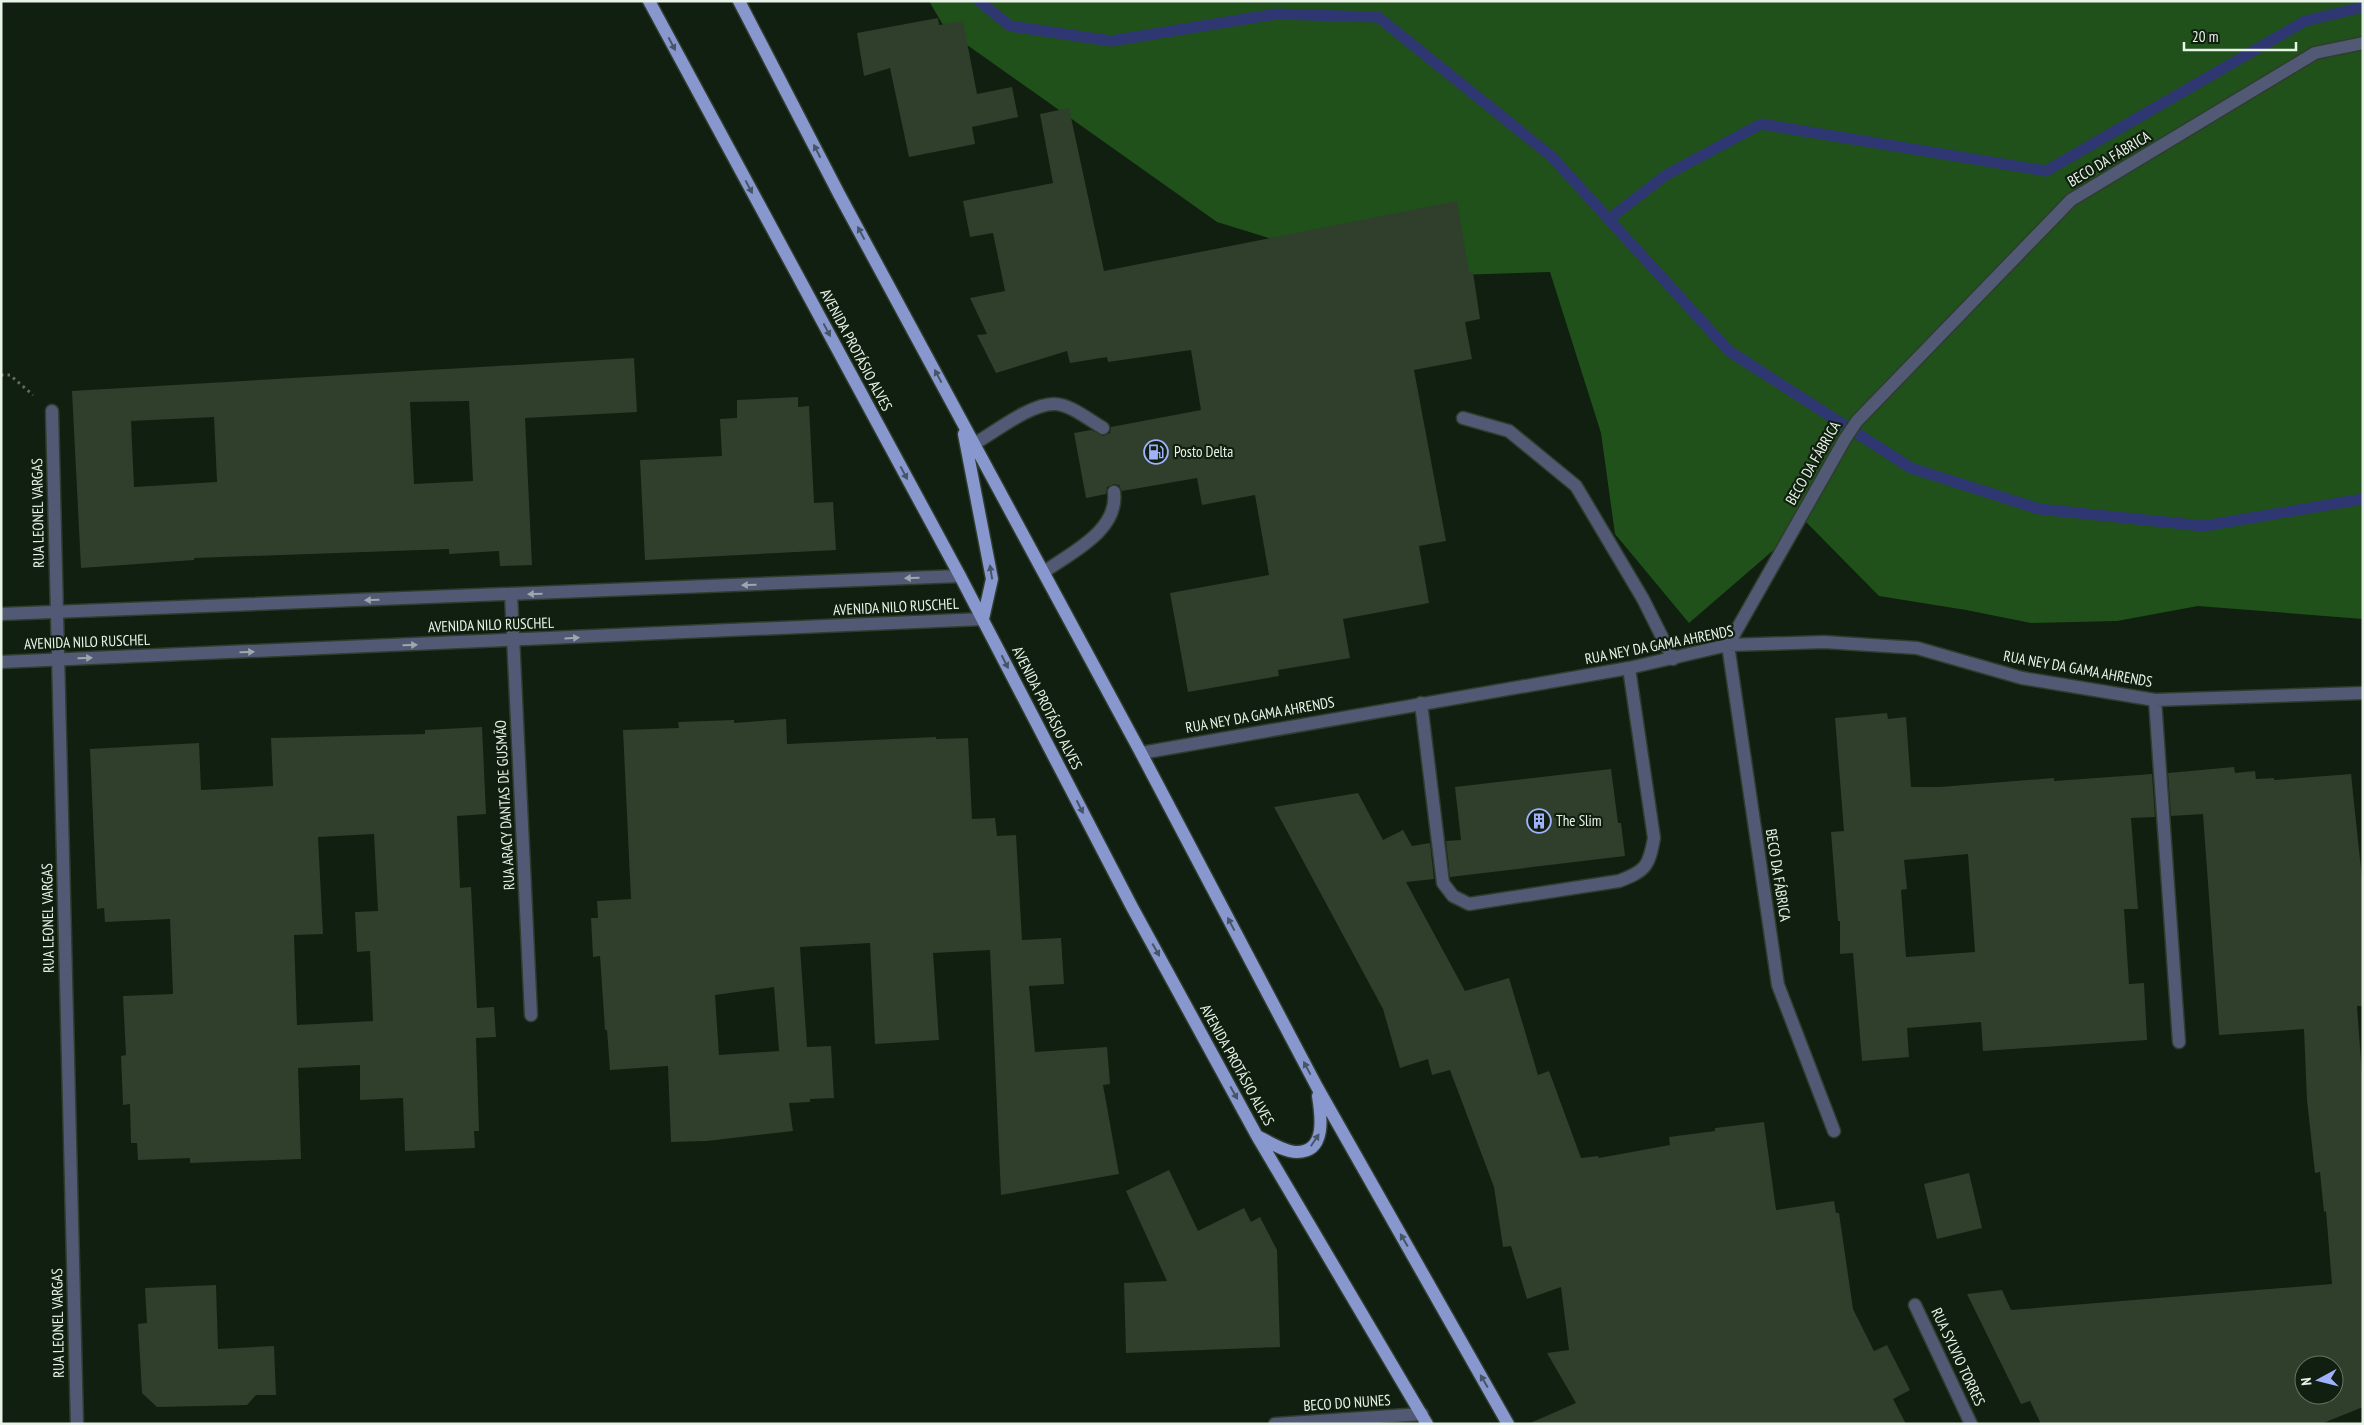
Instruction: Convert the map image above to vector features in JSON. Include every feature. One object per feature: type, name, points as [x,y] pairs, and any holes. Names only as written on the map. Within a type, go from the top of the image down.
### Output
[{"type":"main road","name":"AVENIDA PROTÁSIO ALVES","points":[[649,1],[960,576],[1132,907],[1257,1136],[1424,1419]]},
{"type":"main road","points":[[740,1],[839,194],[1141,752],[1317,1087],[1508,1424]]},
{"type":"main road","points":[[961,419],[992,579],[983,619]]},
{"type":"main road","points":[[1257,1136],[1297,1152],[1309,1148],[1318,1139],[1322,1128],[1317,1087]]},
{"type":"street","name":"BECO DA FÁBRICA","points":[[1834,1131],[1778,985],[1728,645],[1857,421],[2071,200],[2315,53],[2363,43]]},
{"type":"street","points":[[974,444],[1037,407],[1055,404],[1076,412],[1103,428]]},
{"type":"street","name":"RUA LEONEL VARGAS","points":[[52,411],[77,1424]]},
{"type":"street","points":[[1463,418],[1509,431],[1576,486],[1643,599],[1673,659]]},
{"type":"street","points":[[1044,572],[1103,530],[1116,502],[1114,492]]},
{"type":"street","name":"AVENIDA NILO RUSCHEL","points":[[1,614],[960,576]]},
{"type":"street","name":"RUA ARACY DANTAS DE GUSMÃO","points":[[511,594],[531,1015]]},
{"type":"street","name":"AVENIDA NILO RUSCHEL","points":[[1,662],[983,619]]},
{"type":"street","name":"RUA NEY DA GAMA AHRENDS","points":[[1141,752],[1629,668],[1728,645],[1824,642],[1917,648],[2022,678],[2155,700],[2363,693]]},
{"type":"street","points":[[1422,703],[1443,884],[1453,896],[1469,904],[1619,881],[1639,874],[1651,858],[1654,838],[1629,668]]},
{"type":"street","points":[[2155,700],[2179,1042]]},
{"type":"street","name":"RUA SYLVIO TORRES","points":[[1915,1305],[1971,1424]]},
{"type":"street","name":"BECO DO NUNES","points":[[1275,1424],[1424,1419]]},
{"type":"path","points":[[1,375],[10,375],[52,411]]},
{"type":"green space","points":[[929,1],[2363,1],[2363,619],[2198,606],[2117,621],[2031,623],[1879,596],[1806,522],[1689,623],[1615,534],[1601,433],[1550,272],[1396,277],[1217,222],[946,30]]},
{"type":"building","points":[[938,18],[939,25],[963,21],[977,94],[1012,87],[1018,117],[972,127],[975,144],[909,157],[890,68],[864,76],[857,33]]},
{"type":"building","points":[[1069,108],[1104,271],[1457,201],[1469,272],[1473,272],[1480,319],[1465,322],[1472,359],[1414,370],[1446,541],[1419,546],[1429,603],[1343,619],[1350,658],[1278,670],[1279,676],[1188,692],[1170,593],[1269,575],[1255,495],[1202,505],[1197,478],[1122,491],[1119,485],[1114,484],[1107,487],[1106,494],[1086,498],[1074,433],[1091,430],[1103,436],[1110,433],[1111,427],[1201,410],[1191,350],[1108,362],[1107,357],[1070,363],[1067,351],[996,373],[977,335],[987,334],[970,298],[1005,291],[993,233],[970,237],[963,201],[1053,183],[1040,114]]},
{"type":"building","points":[[634,358],[637,412],[525,418],[532,565],[500,566],[499,551],[449,554],[449,549],[194,558],[194,560],[81,568],[72,391]],"holes":[[[469,401],[473,481],[414,484],[410,402]],[[214,417],[217,482],[134,487],[131,421]]]},
{"type":"building","points":[[798,397],[798,407],[809,406],[814,503],[833,502],[836,550],[645,560],[640,460],[722,456],[720,419],[737,418],[737,400]]},
{"type":"building","points":[[1887,713],[1888,719],[1906,717],[1911,787],[1940,787],[2054,778],[2054,781],[2152,774],[2155,817],[2131,818],[2138,909],[2124,909],[2129,984],[2144,983],[2147,1040],[1983,1051],[1981,1022],[1907,1028],[1909,1057],[1862,1061],[1853,953],[1840,954],[1840,921],[1838,921],[1831,832],[1844,831],[1835,718]],"holes":[[[1968,854],[1975,952],[1906,957],[1901,890],[1907,889],[1904,860]]]},
{"type":"building","points":[[786,719],[787,744],[936,737],[936,739],[968,738],[972,819],[995,818],[997,836],[1016,835],[1022,940],[1061,938],[1064,984],[1029,986],[1035,1052],[1107,1047],[1110,1084],[1103,1085],[1119,1174],[1001,1195],[990,950],[933,953],[939,1040],[875,1044],[870,943],[800,947],[807,1047],[831,1046],[834,1098],[810,1099],[810,1102],[789,1103],[793,1131],[707,1141],[671,1142],[668,1066],[610,1070],[600,956],[593,957],[591,918],[598,918],[597,901],[631,899],[623,730],[679,728],[678,722],[734,720],[734,723]],"holes":[[[774,987],[779,1051],[719,1055],[715,995]]]},
{"type":"building","points":[[482,727],[486,814],[457,816],[460,888],[471,887],[477,1008],[494,1007],[496,1037],[476,1038],[479,1131],[474,1131],[475,1148],[405,1151],[403,1098],[360,1100],[360,1065],[298,1068],[301,1159],[190,1163],[190,1158],[138,1160],[137,1143],[131,1143],[130,1104],[123,1105],[121,1056],[126,1055],[123,996],[173,994],[170,919],[105,922],[104,908],[97,909],[90,749],[199,743],[201,790],[273,786],[271,738],[425,734],[425,730]],"holes":[[[374,834],[378,911],[355,912],[357,952],[370,951],[373,1021],[297,1025],[294,935],[323,934],[318,837]]]},
{"type":"building","points":[[2234,767],[2235,773],[2255,771],[2256,779],[2274,778],[2274,780],[2351,774],[2363,888],[2363,1006],[2357,1006],[2363,1090],[2363,1407],[2321,1424],[2041,1424],[2030,1401],[2021,1404],[1967,1294],[2002,1290],[2011,1310],[2332,1284],[2326,1211],[2324,1212],[2320,1172],[2315,1173],[2307,1100],[2304,1029],[2219,1035],[2203,814],[2171,816],[2168,773]]},
{"type":"building","name":"The Slim","points":[[1611,769],[1618,823],[1621,823],[1625,856],[1450,877],[1446,841],[1461,840],[1455,787]]},
{"type":"building","points":[[1358,793],[1383,840],[1403,830],[1412,846],[1430,843],[1434,879],[1406,882],[1465,991],[1509,978],[1538,1075],[1549,1071],[1581,1158],[1598,1156],[1599,1158],[1670,1145],[1669,1137],[1715,1131],[1715,1128],[1764,1122],[1776,1210],[1834,1201],[1836,1213],[1839,1213],[1853,1309],[1874,1351],[1887,1345],[1910,1390],[1893,1399],[1906,1424],[1528,1424],[1576,1403],[1547,1353],[1569,1350],[1561,1287],[1527,1299],[1511,1246],[1503,1247],[1494,1187],[1450,1070],[1432,1075],[1428,1059],[1400,1068],[1383,1009],[1274,807]]},
{"type":"building","points":[[1169,1170],[1198,1231],[1244,1208],[1251,1222],[1260,1217],[1277,1250],[1280,1347],[1126,1353],[1124,1283],[1167,1281],[1126,1191]]},
{"type":"building","points":[[1969,1173],[1982,1228],[1937,1239],[1924,1184]]},
{"type":"building","points":[[216,1285],[218,1349],[274,1346],[276,1395],[256,1395],[247,1405],[157,1407],[142,1393],[138,1324],[147,1323],[145,1288]]},
{"type":"waterway","points":[[979,1],[1010,26],[1111,41],[1276,14],[1378,17],[1551,156],[1729,351],[1911,468],[2039,509],[2204,526],[2363,499]]},
{"type":"waterway","points":[[1609,219],[1666,175],[1761,124],[2046,171],[2305,21],[2363,7]]},
{"type":"place","name":"Posto Delta","points":[[1156,452]]},
{"type":"place","name":"The Slim","points":[[1539,821]]}]
